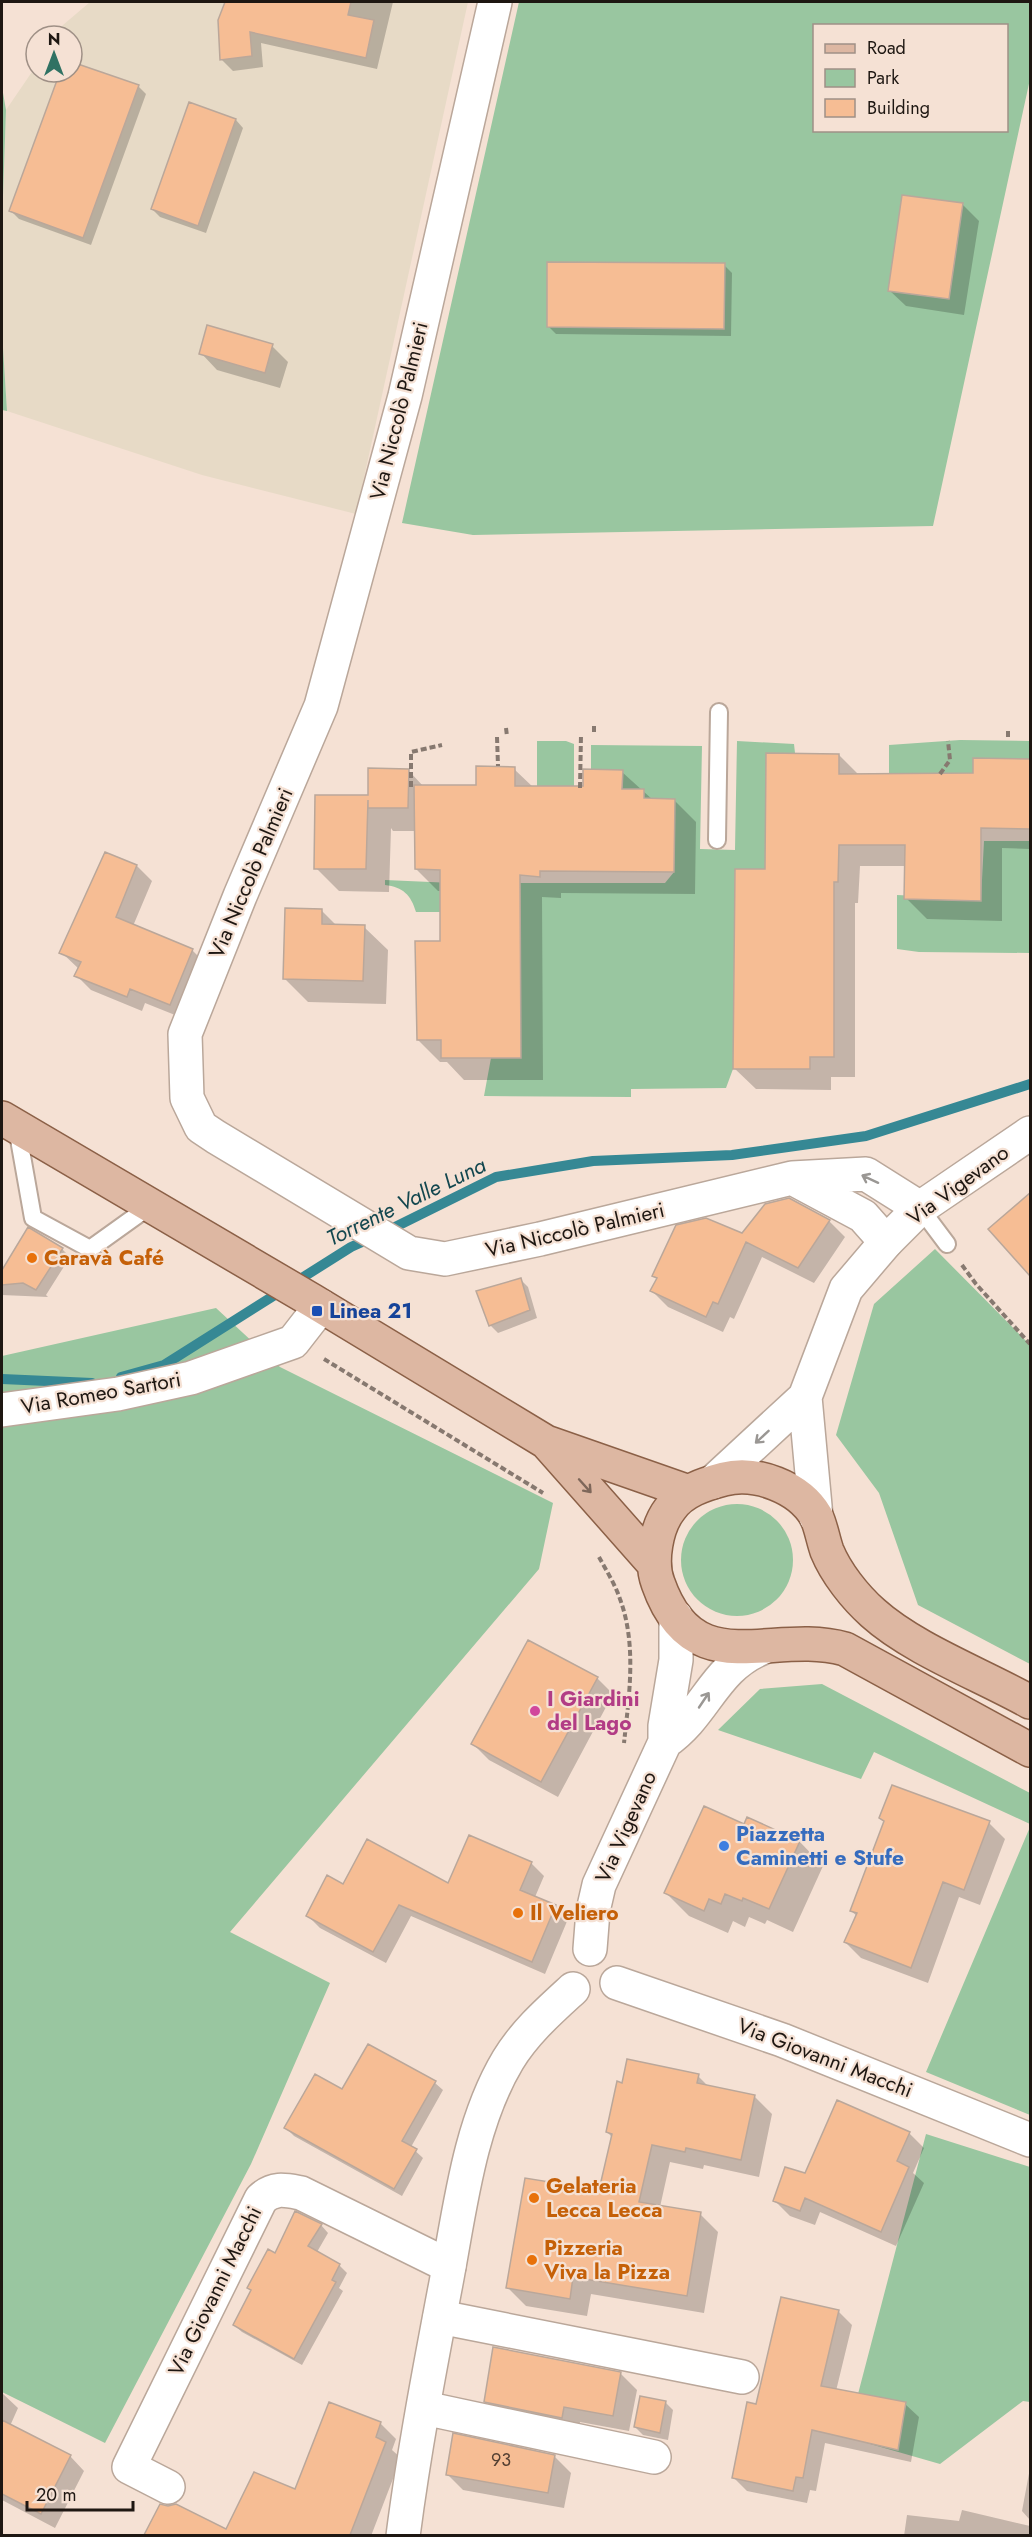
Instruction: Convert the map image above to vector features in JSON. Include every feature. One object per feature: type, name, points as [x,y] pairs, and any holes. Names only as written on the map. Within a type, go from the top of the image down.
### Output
[{"type":"main road","points":[[9,1123],[317,1303],[546,1442],[701,1487]]},
{"type":"main road","points":[[546,1442],[654,1564]]},
{"type":"main road","points":[[1030,1702],[899,1633],[872,1612],[856,1595],[828,1553],[816,1517],[795,1493],[777,1484],[748,1477],[732,1477],[701,1487],[669,1509],[658,1537],[654,1564],[656,1579],[676,1617],[697,1637],[710,1644],[731,1648],[817,1643],[845,1648],[1030,1750]]},
{"type":"street","name":"Via Niccolò Palmieri","points":[[495,2],[405,396],[321,706],[240,896],[185,1034],[187,1098],[201,1127],[410,1254],[446,1259],[540,1239],[792,1178],[866,1174],[920,1209]]},
{"type":"street","name":"Via Vigevano","points":[[816,1517],[805,1397],[846,1289],[886,1242],[920,1209],[1030,1133]]},
{"type":"street","points":[[792,1178],[863,1216],[886,1242]]},
{"type":"street","points":[[293,1342],[317,1303]]},
{"type":"street","name":"Via Romeo Sartori","points":[[2,1410],[59,1404],[156,1387],[191,1378],[293,1342]]},
{"type":"street","name":"Via Vigevano","points":[[701,1487],[805,1397]]},
{"type":"street","name":"Via Vigevano","points":[[665,1742],[665,1725],[676,1660],[676,1617]]},
{"type":"street","name":"Via Vigevano","points":[[590,1949],[592,1911],[599,1885],[665,1742],[689,1721],[733,1663],[746,1654],[762,1648]]},
{"type":"street","points":[[597,1948],[608,1952],[616,1962],[619,1975],[616,1983],[606,1996],[593,2000],[581,1997],[573,1989],[566,1973],[571,1959],[582,1949],[597,1948]]},
{"type":"street","name":"Via Giovanni Macchi","points":[[616,1983],[782,2040],[1030,2140]]},
{"type":"street","points":[[403,2535],[449,2266],[470,2164],[491,2094],[508,2060],[524,2038],[573,1989]]},
{"type":"street","name":"Via Giovanni Macchi","points":[[168,2487],[124,2475],[261,2199],[269,2192],[281,2189],[301,2193],[449,2266]]},
{"type":"street","points":[[440,2317],[742,2377]]},
{"type":"street","points":[[424,2408],[654,2457]]},
{"type":"lane","points":[[717,840],[719,712]]},
{"type":"lane","points":[[9,1123],[33,1218],[90,1249],[150,1206]]},
{"type":"lane","points":[[920,1209],[947,1244]]},
{"type":"path","points":[[594,726],[594,735]]},
{"type":"path","points":[[506,728],[507,736]]},
{"type":"path","points":[[1008,730],[1008,738]]},
{"type":"path","points":[[580,788],[581,735]]},
{"type":"path","points":[[497,737],[498,766]]},
{"type":"path","points":[[940,774],[950,760],[948,741]]},
{"type":"path","points":[[411,787],[411,752],[442,745]]},
{"type":"path","points":[[947,1244],[976,1284],[1030,1344]]},
{"type":"path","points":[[293,1342],[547,1498]]},
{"type":"path","points":[[594,1547],[620,1598],[628,1629],[631,1674],[623,1754]]},
{"type":"shaded area","points":[[90,2],[468,2],[356,514],[202,475],[7,411],[2,332],[2,225],[6,110],[24,84],[84,84],[84,24],[64,24]]},
{"type":"green space","points":[[519,2],[1030,2],[1030,79],[933,526],[473,535],[402,523]]},
{"type":"green space","points":[[2,87],[6,110],[2,225]]},
{"type":"green space","points":[[2,332],[7,411],[2,410]]},
{"type":"green space","points":[[960,740],[1030,741],[1030,759],[973,758],[973,773],[889,774],[889,745]]},
{"type":"green space","points":[[537,741],[566,741],[574,744],[574,788],[537,786]]},
{"type":"green space","points":[[737,741],[794,744],[795,753],[767,753],[765,869],[735,869],[733,1069],[726,1088],[631,1089],[631,1097],[484,1096],[491,1058],[521,1058],[520,920],[514,912],[416,912],[412,901],[405,893],[385,885],[385,880],[453,883],[665,883],[674,872],[674,799],[644,798],[644,789],[622,789],[623,771],[591,770],[591,745],[702,746],[700,849],[735,850]]},
{"type":"green space","points":[[984,841],[1030,841],[1030,953],[919,952],[897,949],[897,895],[981,899]]},
{"type":"green space","points":[[935,1249],[1030,1345],[1030,1664],[918,1605],[879,1493],[836,1435],[874,1304]]},
{"type":"green space","points":[[216,1308],[280,1367],[553,1503],[539,1569],[230,1932],[330,1983],[251,2164],[105,2443],[2,2392],[2,1356]]},
{"type":"green space","points":[[737,1504],[758,1508],[777,1520],[789,1539],[793,1560],[789,1581],[777,1600],[758,1612],[737,1616],[716,1612],[697,1600],[685,1581],[681,1560],[685,1539],[697,1520],[716,1508]]},
{"type":"green space","points":[[822,1684],[1030,1793],[1030,1824],[874,1752],[861,1779],[718,1730],[760,1689]]},
{"type":"green space","points":[[1030,1827],[1030,2115],[926,2072]]},
{"type":"green space","points":[[926,2134],[1030,2167],[1030,2402],[1023,2401],[940,2464],[853,2439],[858,2394]]},
{"type":"building","points":[[225,2],[351,2],[348,15],[374,20],[366,58],[250,32],[252,56],[220,60],[218,20]]},
{"type":"building","points":[[84,66],[139,85],[83,238],[9,211],[56,84],[84,84]]},
{"type":"building","points":[[189,102],[236,119],[198,226],[151,209]]},
{"type":"building","points":[[902,195],[963,203],[949,299],[888,291]]},
{"type":"building","points":[[547,262],[725,263],[724,329],[547,327]]},
{"type":"building","points":[[207,325],[273,344],[265,373],[199,354]]},
{"type":"building","points":[[766,753],[839,754],[839,774],[973,773],[973,758],[1030,759],[1030,829],[981,828],[981,901],[904,899],[905,845],[839,845],[838,882],[834,882],[834,1057],[810,1057],[810,1069],[733,1069],[735,869],[765,869]]},
{"type":"building","points":[[476,766],[515,767],[515,786],[583,786],[583,769],[623,770],[622,789],[644,789],[644,798],[675,799],[674,872],[540,871],[540,877],[520,875],[521,1058],[441,1058],[441,1040],[417,1040],[415,941],[440,941],[440,870],[415,869],[414,785],[476,785]]},
{"type":"building","points":[[368,768],[409,769],[408,808],[368,808],[368,800],[366,869],[314,869],[315,795],[368,795]]},
{"type":"building","points":[[105,852],[137,865],[116,917],[193,949],[170,1005],[130,989],[127,997],[74,976],[81,962],[59,953]]},
{"type":"building","points":[[285,908],[322,909],[322,924],[365,925],[363,981],[283,979]]},
{"type":"building","points":[[1030,1193],[1030,1276],[988,1229]]},
{"type":"building","points":[[789,1198],[830,1220],[798,1268],[746,1242],[718,1304],[713,1302],[706,1317],[650,1291],[657,1278],[652,1276],[676,1225],[706,1218],[742,1233],[765,1204]]},
{"type":"building","name":"Caravà Café","points":[[28,1227],[63,1248],[36,1290],[23,1283],[2,1285],[2,1270]]},
{"type":"building","points":[[521,1278],[530,1310],[489,1326],[476,1291]]},
{"type":"building","name":"I Giardini del Lago","points":[[528,1640],[598,1677],[541,1782],[471,1744]]},
{"type":"building","points":[[892,1785],[990,1821],[964,1890],[943,1882],[911,1968],[844,1942],[857,1913],[850,1911],[884,1821],[879,1818]]},
{"type":"building","points":[[704,1806],[744,1824],[747,1817],[800,1841],[769,1909],[743,1898],[742,1901],[725,1894],[721,1904],[709,1899],[704,1911],[664,1893]]},
{"type":"building","points":[[469,1835],[532,1862],[520,1890],[556,1905],[532,1962],[399,1905],[373,1952],[306,1916],[327,1875],[343,1884],[367,1839],[448,1883]]},
{"type":"building","points":[[368,2044],[436,2081],[402,2141],[417,2149],[394,2189],[284,2128],[315,2074],[342,2089]]},
{"type":"building","points":[[627,2059],[699,2074],[697,2083],[755,2095],[741,2160],[686,2148],[685,2152],[652,2145],[639,2202],[701,2212],[687,2296],[573,2277],[570,2299],[506,2288],[525,2178],[599,2190],[612,2134],[606,2132],[617,2081],[622,2083]]},
{"type":"building","points":[[837,2100],[910,2132],[897,2161],[909,2167],[881,2232],[805,2198],[800,2211],[773,2201],[785,2167],[805,2173]]},
{"type":"building","points":[[295,2211],[322,2224],[308,2246],[340,2264],[332,2280],[336,2282],[294,2359],[233,2325],[251,2290],[247,2288],[268,2249],[275,2253]]},
{"type":"building","points":[[781,2297],[839,2310],[821,2386],[906,2402],[898,2450],[812,2430],[803,2478],[796,2477],[793,2491],[732,2478],[747,2402],[756,2404]]},
{"type":"building","points":[[493,2347],[621,2372],[613,2416],[564,2407],[562,2418],[484,2402]]},
{"type":"building","points":[[640,2396],[666,2401],[660,2433],[634,2427]]},
{"type":"building","points":[[329,2402],[381,2422],[376,2437],[386,2442],[350,2535],[144,2535],[160,2504],[168,2506],[176,2504],[226,2529],[254,2472],[295,2489]]},
{"type":"building","points":[[2,2420],[71,2455],[41,2514],[2,2494]]},
{"type":"building","points":[[453,2433],[555,2455],[548,2493],[446,2475]]},
{"type":"waterway","name":"Torrente Valle Luna","points":[[385,1232],[496,1177],[593,1161],[732,1155],[866,1136],[1030,1084]]},
{"type":"waterway","name":"Torrente Valle Luna","points":[[121,1377],[164,1365],[351,1247],[371,1238]]},
{"type":"waterway","name":"Torrente Valle Luna","points":[[2,1379],[92,1383]]},
{"type":"place","name":"Caravà Café","points":[[32,1258]]},
{"type":"place","name":"Linea 21","points":[[317,1311]]},
{"type":"place","name":"I Giardini del Lago","points":[[535,1711]]},
{"type":"place","name":"Piazzetta Caminetti e Stufe","points":[[724,1846]]},
{"type":"place","name":"Il Veliero","points":[[518,1913]]},
{"type":"place","name":"Gelateria Lecca Lecca","points":[[534,2198]]},
{"type":"place","name":"Pizzeria Viva la Pizza","points":[[532,2260]]}]
